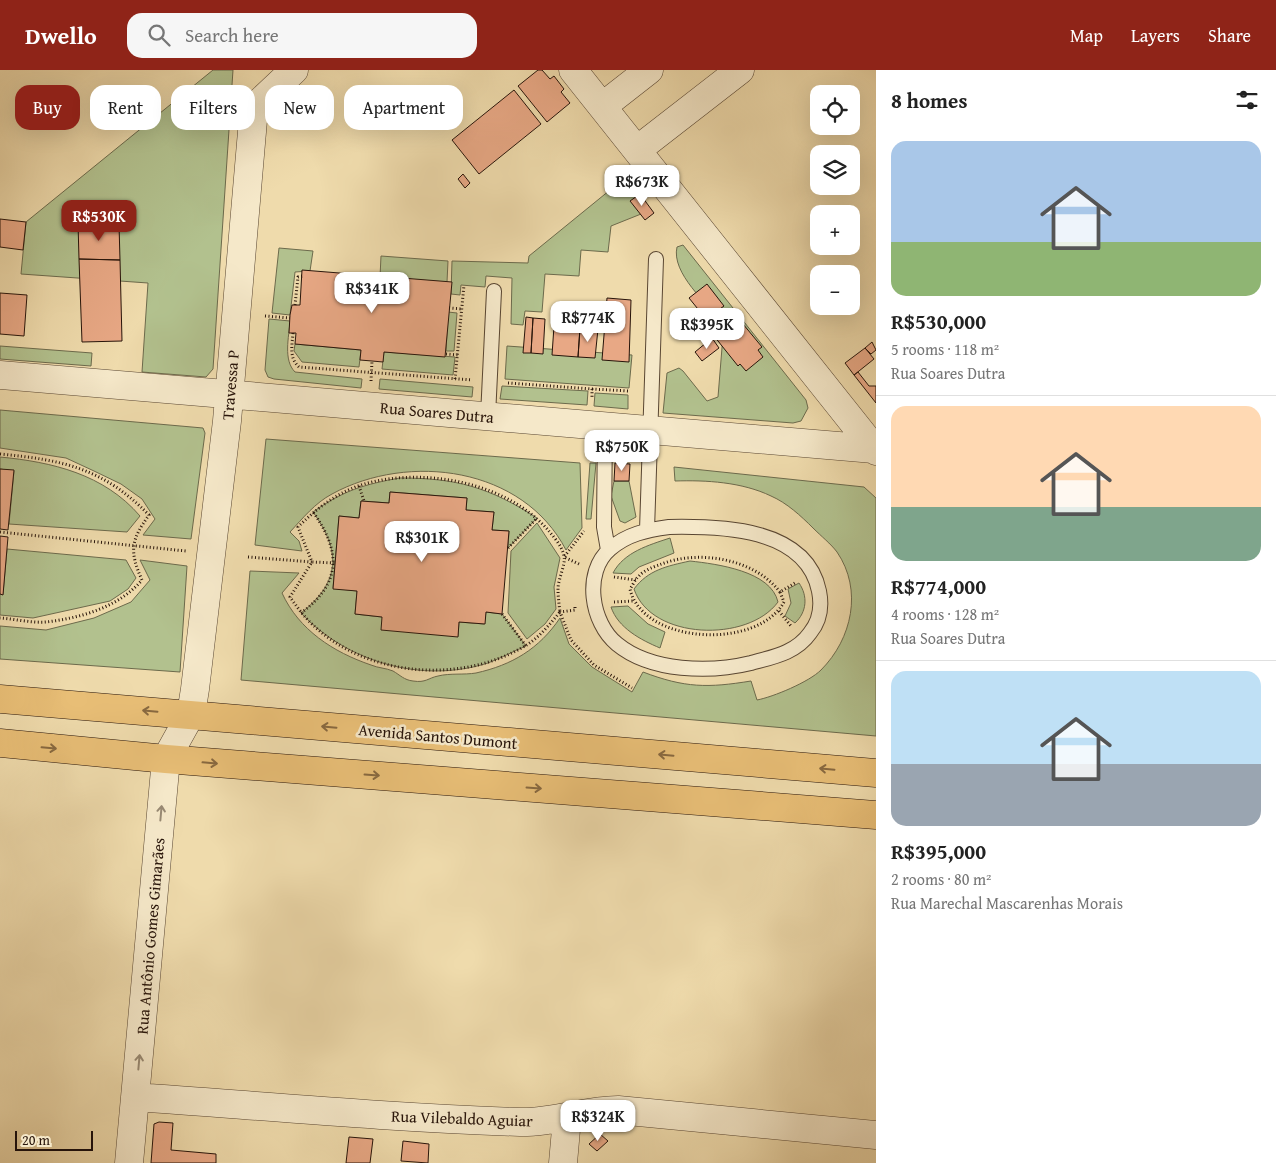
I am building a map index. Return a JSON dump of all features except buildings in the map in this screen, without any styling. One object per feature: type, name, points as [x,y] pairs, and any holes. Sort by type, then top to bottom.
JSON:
[{"type":"main road","name":"Avenida Santos Dumont","points":[[0,699],[876,773]]},
{"type":"main road","points":[[0,743],[166,759],[876,815]]},
{"type":"street","name":"Travessa P","points":[[191,714],[229,394],[253,120],[259,103],[294,70]]},
{"type":"street","points":[[573,70],[875,450]]},
{"type":"street","points":[[603,106],[649,70]]},
{"type":"street","points":[[637,150],[740,70]]},
{"type":"street","name":"Rua Soares Dutra","points":[[0,375],[875,450]]},
{"type":"street","name":"Rua Antônio Gomes Gimarães","points":[[129,1163],[166,759],[191,714]]},
{"type":"street","name":"Rua Vilebaldo Aguiar","points":[[136,1096],[359,1113],[523,1122],[566,1118],[604,1110],[618,1110],[876,1135]]},
{"type":"street","points":[[564,1163],[566,1118]]},
{"type":"lane","points":[[647,530],[656,259]]},
{"type":"lane","points":[[488,416],[494,292]]},
{"type":"lane","points":[[605,426],[604,527],[608,550]]},
{"type":"lane","points":[[678,527],[722,528],[760,536],[783,544],[800,556],[810,568],[817,583],[821,602],[819,619],[810,634],[799,645],[780,656],[741,665],[703,668],[659,663],[633,655],[615,643],[602,626],[595,609],[592,588],[598,565],[608,550],[629,537],[647,530],[678,527]]},
{"type":"path","points":[[295,305],[298,277],[302,276]]},
{"type":"path","points":[[456,379],[464,285]]},
{"type":"path","points":[[449,308],[462,308]]},
{"type":"path","points":[[265,316],[290,318]]},
{"type":"path","points":[[293,333],[291,354],[299,367],[629,391]]},
{"type":"path","points":[[446,354],[458,355]]},
{"type":"path","points":[[592,389],[592,399]]},
{"type":"path","points":[[0,454],[46,458],[70,464],[111,484],[135,501],[149,515],[135,534],[132,559],[142,580],[132,592],[108,606],[80,615],[44,622],[0,618]]},
{"type":"path","points":[[312,562],[298,527],[313,512],[334,497],[359,486],[400,478],[438,478],[484,490],[508,499],[537,518],[554,538],[564,557],[558,589],[560,612],[572,640],[594,665],[632,688]]},
{"type":"path","points":[[359,486],[364,501]]},
{"type":"path","points":[[301,613],[317,601],[327,587],[335,563],[329,538],[313,512]]},
{"type":"path","points":[[508,548],[537,518]]},
{"type":"path","points":[[0,532],[194,552]]},
{"type":"path","points":[[248,557],[335,563]]},
{"type":"path","points":[[689,557],[714,558],[761,574],[780,592],[784,602],[779,611],[766,622],[748,630],[727,634],[684,631],[661,624],[642,612],[633,601],[630,589],[636,580],[639,575],[670,560],[689,557]]},
{"type":"path","points":[[312,562],[290,597],[301,613],[315,627],[342,646],[368,660],[418,671],[487,663],[526,646],[546,629],[560,612]]},
{"type":"path","points":[[612,577],[636,580]]},
{"type":"path","points":[[780,592],[797,581]]},
{"type":"path","points":[[610,602],[633,601]]},
{"type":"path","points":[[779,611],[792,626]]},
{"type":"path","points":[[502,614],[526,646]]},
{"type":"green space","points":[[213,70],[233,70],[232,85],[195,85]]},
{"type":"green space","points":[[171,104],[171,130],[229,130],[213,369],[206,377],[142,372],[148,283],[21,274],[26,222],[139,130],[161,130],[161,112]]},
{"type":"green space","points":[[626,177],[640,194],[631,201],[641,214],[611,226],[608,252],[581,250],[579,276],[545,274],[542,312],[525,311],[523,325],[511,324],[512,278],[486,276],[485,287],[461,285],[460,295],[451,294],[452,261],[528,263],[529,256]]},
{"type":"green space","points":[[683,245],[806,400],[808,408],[801,421],[793,423],[663,413],[667,373],[679,368],[707,401],[718,397],[724,323],[692,288],[679,267],[677,247]]},
{"type":"green space","points":[[279,248],[313,251],[310,271],[295,272],[290,315],[272,313]]},
{"type":"green space","points":[[381,256],[448,261],[447,282],[380,277]]},
{"type":"green space","points":[[448,312],[457,313],[454,351],[446,351]]},
{"type":"green space","points":[[269,319],[290,321],[288,355],[291,367],[295,372],[362,379],[361,388],[268,377],[265,370]]},
{"type":"green space","points":[[295,344],[361,350],[359,367],[302,362],[294,351]]},
{"type":"green space","points":[[0,346],[92,353],[91,366],[0,359]]},
{"type":"green space","points":[[507,346],[632,355],[629,388],[505,379]]},
{"type":"green space","points":[[384,352],[455,357],[453,375],[382,369]]},
{"type":"green space","points":[[380,379],[473,387],[472,397],[379,389]]},
{"type":"green space","points":[[502,386],[588,391],[587,405],[500,399]]},
{"type":"green space","points":[[595,393],[628,395],[628,409],[594,406]]},
{"type":"green space","points":[[0,410],[203,428],[205,433],[191,539],[143,535],[155,519],[142,499],[121,484],[94,471],[66,458],[0,448]]},
{"type":"green space","points":[[266,439],[580,463],[582,528],[566,550],[547,522],[522,500],[493,485],[462,475],[429,471],[395,473],[362,481],[332,494],[310,511],[290,532],[299,541],[302,551],[255,545]]},
{"type":"green space","points":[[0,457],[39,462],[94,480],[126,502],[140,516],[127,532],[9,524],[14,471],[0,469]]},
{"type":"green space","points":[[590,463],[596,463],[591,519],[586,519]]},
{"type":"green space","points":[[674,467],[864,487],[876,498],[876,736],[241,680],[250,571],[299,573],[282,593],[289,606],[308,629],[331,646],[357,660],[393,671],[410,680],[421,681],[443,675],[476,673],[489,670],[513,660],[534,647],[560,618],[569,644],[592,667],[632,692],[643,672],[684,684],[722,685],[751,681],[757,700],[772,696],[815,675],[832,658],[847,629],[850,614],[852,598],[850,582],[837,552],[799,514],[777,499],[760,491],[736,485],[699,481],[675,481]]},
{"type":"green space","points":[[400,478],[438,480],[472,486],[520,507],[537,518],[508,548],[509,531],[492,530],[494,512],[466,510],[467,498],[390,492],[389,503],[361,501],[359,518],[339,516],[333,588],[357,591],[355,614],[382,617],[458,636],[459,622],[484,624],[486,612],[502,614],[526,646],[488,663],[463,669],[437,671],[412,669],[387,664],[363,656],[340,644],[301,613],[324,590],[330,578],[332,566],[329,540],[313,512],[354,489]]},
{"type":"green space","points":[[614,481],[629,481],[636,517],[625,523],[620,521],[611,496]]},
{"type":"green space","points":[[537,523],[560,558],[554,587],[556,609],[545,624],[527,639],[508,613],[511,551]]},
{"type":"green space","points":[[670,538],[674,553],[639,567],[631,574],[613,573],[624,560],[638,550]]},
{"type":"green space","points":[[7,549],[126,560],[136,578],[128,589],[110,601],[33,618],[0,615],[0,594],[3,594]]},
{"type":"green space","points":[[140,560],[187,566],[180,672],[0,659],[0,626],[46,630],[94,618],[131,602],[150,580]]},
{"type":"green space","points":[[690,561],[728,567],[754,576],[773,591],[778,602],[764,615],[745,624],[724,629],[701,630],[679,626],[659,618],[644,606],[634,589],[645,577],[652,573],[666,567]]},
{"type":"green space","points":[[799,583],[804,593],[805,604],[802,614],[795,623],[785,616],[791,603],[788,589]]},
{"type":"green space","points":[[628,606],[648,624],[665,632],[660,648],[638,637],[625,627],[614,614],[611,607]]}]
